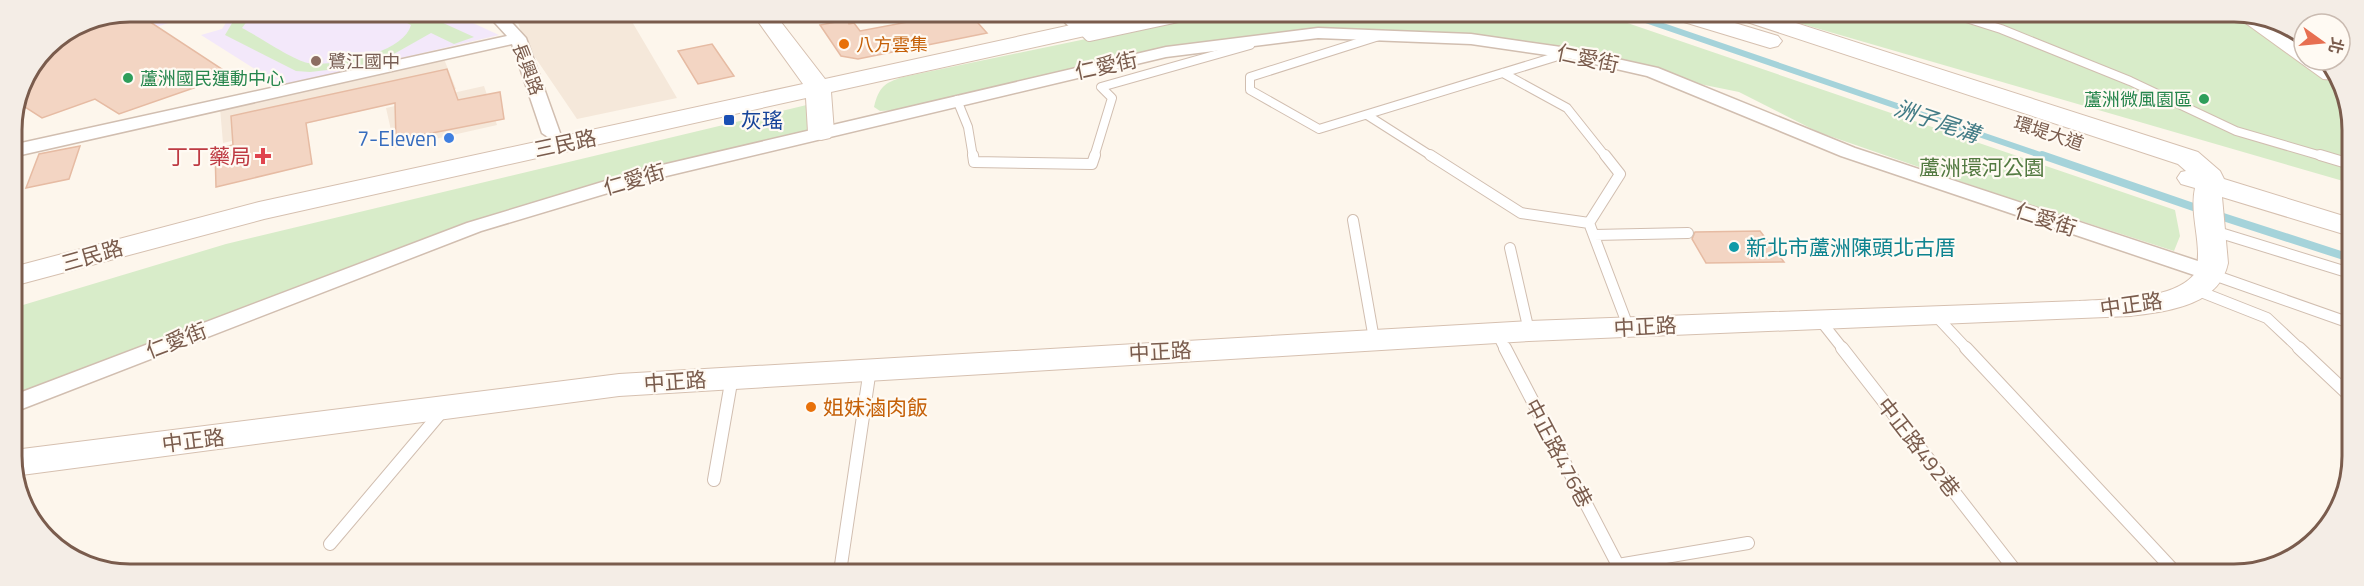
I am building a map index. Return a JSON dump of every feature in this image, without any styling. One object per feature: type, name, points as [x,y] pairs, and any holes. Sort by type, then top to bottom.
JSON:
[{"type":"street","name":"環堤大道","points":[[1704,22],[2211,210],[2342,226]]},
{"type":"street","name":"環堤大道","points":[[1738,22],[2145,155],[2211,210]]},
{"type":"street","points":[[1772,22],[2180,154],[2203,169],[2210,177],[2211,210],[2203,282]]},
{"type":"street","name":"長興路","points":[[503,23],[518,38],[551,133]]},
{"type":"street","points":[[771,23],[815,83],[821,132]]},
{"type":"street","name":"三民路","points":[[23,274],[259,210],[1071,23]]},
{"type":"street","points":[[2263,27],[2292,47]]},
{"type":"street","name":"仁愛街","points":[[22,401],[474,227],[652,173],[1166,52],[1318,33],[1471,39],[1568,53],[1652,72],[1848,153],[2203,282]]},
{"type":"street","points":[[23,149],[518,38]]},
{"type":"street","name":"三民路","points":[[23,259],[236,203],[551,133],[815,83]]},
{"type":"street","points":[[2211,210],[2321,199],[2342,206]]},
{"type":"street","name":"中正路","points":[[23,462],[619,385],[870,368],[1628,326],[2079,311],[2154,304],[2203,282]]},
{"type":"lane","points":[[1979,22],[2130,81],[2236,131],[2342,162]]},
{"type":"lane","points":[[1074,23],[1089,37],[1157,23]]},
{"type":"lane","points":[[1379,36],[1250,77],[1250,90],[1319,129],[1568,53]]},
{"type":"lane","points":[[957,100],[968,127],[974,162],[1092,164],[1112,98],[1101,87],[1271,38]]},
{"type":"lane","points":[[1503,73],[1567,108],[1620,174],[1589,223]]},
{"type":"lane","points":[[1367,115],[1521,213],[1589,223]]},
{"type":"lane","points":[[2211,210],[2342,269]]},
{"type":"lane","points":[[1353,220],[1374,339]]},
{"type":"lane","points":[[1589,223],[1628,326]]},
{"type":"lane","points":[[1593,235],[1688,232]]},
{"type":"lane","name":"中正路476巷","points":[[1510,248],[1513,332],[1617,563]]},
{"type":"lane","points":[[2203,282],[2342,321]]},
{"type":"lane","points":[[2203,282],[2267,318],[2342,388]]},
{"type":"lane","points":[[1936,316],[2167,563]]},
{"type":"lane","name":"中正路492巷","points":[[1820,320],[2010,563]]},
{"type":"lane","points":[[842,564],[870,368]]},
{"type":"lane","points":[[714,480],[732,377]]},
{"type":"lane","points":[[330,544],[446,407]]},
{"type":"lane","points":[[1648,563],[1748,543]]},
{"type":"shaded area","points":[[124,23],[169,23],[48,62],[59,49],[77,37],[103,26]]},
{"type":"shaded area","name":"鷺江國中","points":[[226,23],[473,23],[499,35],[282,86],[201,35],[222,29]]},
{"type":"shaded area","points":[[518,23],[633,23],[677,98],[577,119],[524,41]]},
{"type":"shaded area","points":[[444,59],[456,89],[223,143],[220,108]]},
{"type":"shaded area","points":[[484,86],[497,125],[395,148],[386,108]]},
{"type":"green space","name":"蘆洲環河公園","points":[[1625,22],[2175,210],[2180,236],[2174,251],[1994,193],[1818,132],[1739,92],[1690,82],[1639,63],[1584,50],[1476,37],[1307,32],[1260,35],[1165,49],[899,110],[880,111],[874,107],[883,87],[903,77],[1165,23]]},
{"type":"green space","name":"蘆洲微風園區","points":[[1796,22],[2233,22],[2254,25],[2268,28],[2292,40],[2292,72],[2324,72],[2336,96],[2342,131],[2342,181]]},
{"type":"green space","points":[[232,23],[246,23],[242,28],[285,53],[308,63],[320,64],[351,60],[382,50],[406,35],[411,25],[407,23],[443,23],[474,37],[454,44],[431,33],[385,59],[354,67],[310,72],[296,71],[225,35]]},
{"type":"green space","points":[[819,102],[821,132],[477,222],[22,396],[22,305],[226,244]]},
{"type":"building","name":"蘆洲國民運動中心","points":[[152,23],[231,75],[119,114],[95,99],[42,118],[25,107],[37,77],[59,49],[77,37],[103,26]]},
{"type":"building","points":[[854,23],[860,31],[904,23],[978,23],[987,33],[858,59],[841,56],[820,25]]},
{"type":"building","points":[[712,44],[734,76],[698,84],[678,51]]},
{"type":"building","points":[[447,69],[458,100],[500,92],[504,119],[396,140],[395,103],[306,123],[312,164],[216,187],[215,149],[233,145],[231,116]]},
{"type":"building","points":[[80,146],[69,179],[26,188],[39,154]]},
{"type":"building","name":"新北市蘆洲陳頭北古厝","points":[[1760,231],[1784,262],[1706,263],[1692,239],[1695,232]]},
{"type":"waterway","name":"洲子尾溝","points":[[1652,22],[2046,157]]},
{"type":"waterway","name":"洲子尾溝","points":[[2042,155],[2202,210]]},
{"type":"waterway","name":"洲子尾溝","points":[[2217,215],[2342,255]]},
{"type":"place","name":"八方雲集","points":[[844,44]]},
{"type":"place","name":"鷺江國中","points":[[316,61]]},
{"type":"place","name":"蘆洲國民運動中心","points":[[128,78]]},
{"type":"place","name":"蘆洲微風園區","points":[[2204,99]]},
{"type":"place","name":"灰瑤","points":[[729,120]]},
{"type":"place","name":"7-Eleven","points":[[449,138]]},
{"type":"place","name":"丁丁藥局","points":[[263,156]]},
{"type":"place","name":"新北市蘆洲陳頭北古厝","points":[[1734,247]]},
{"type":"place","name":"姐妹滷肉飯","points":[[811,407]]}]
